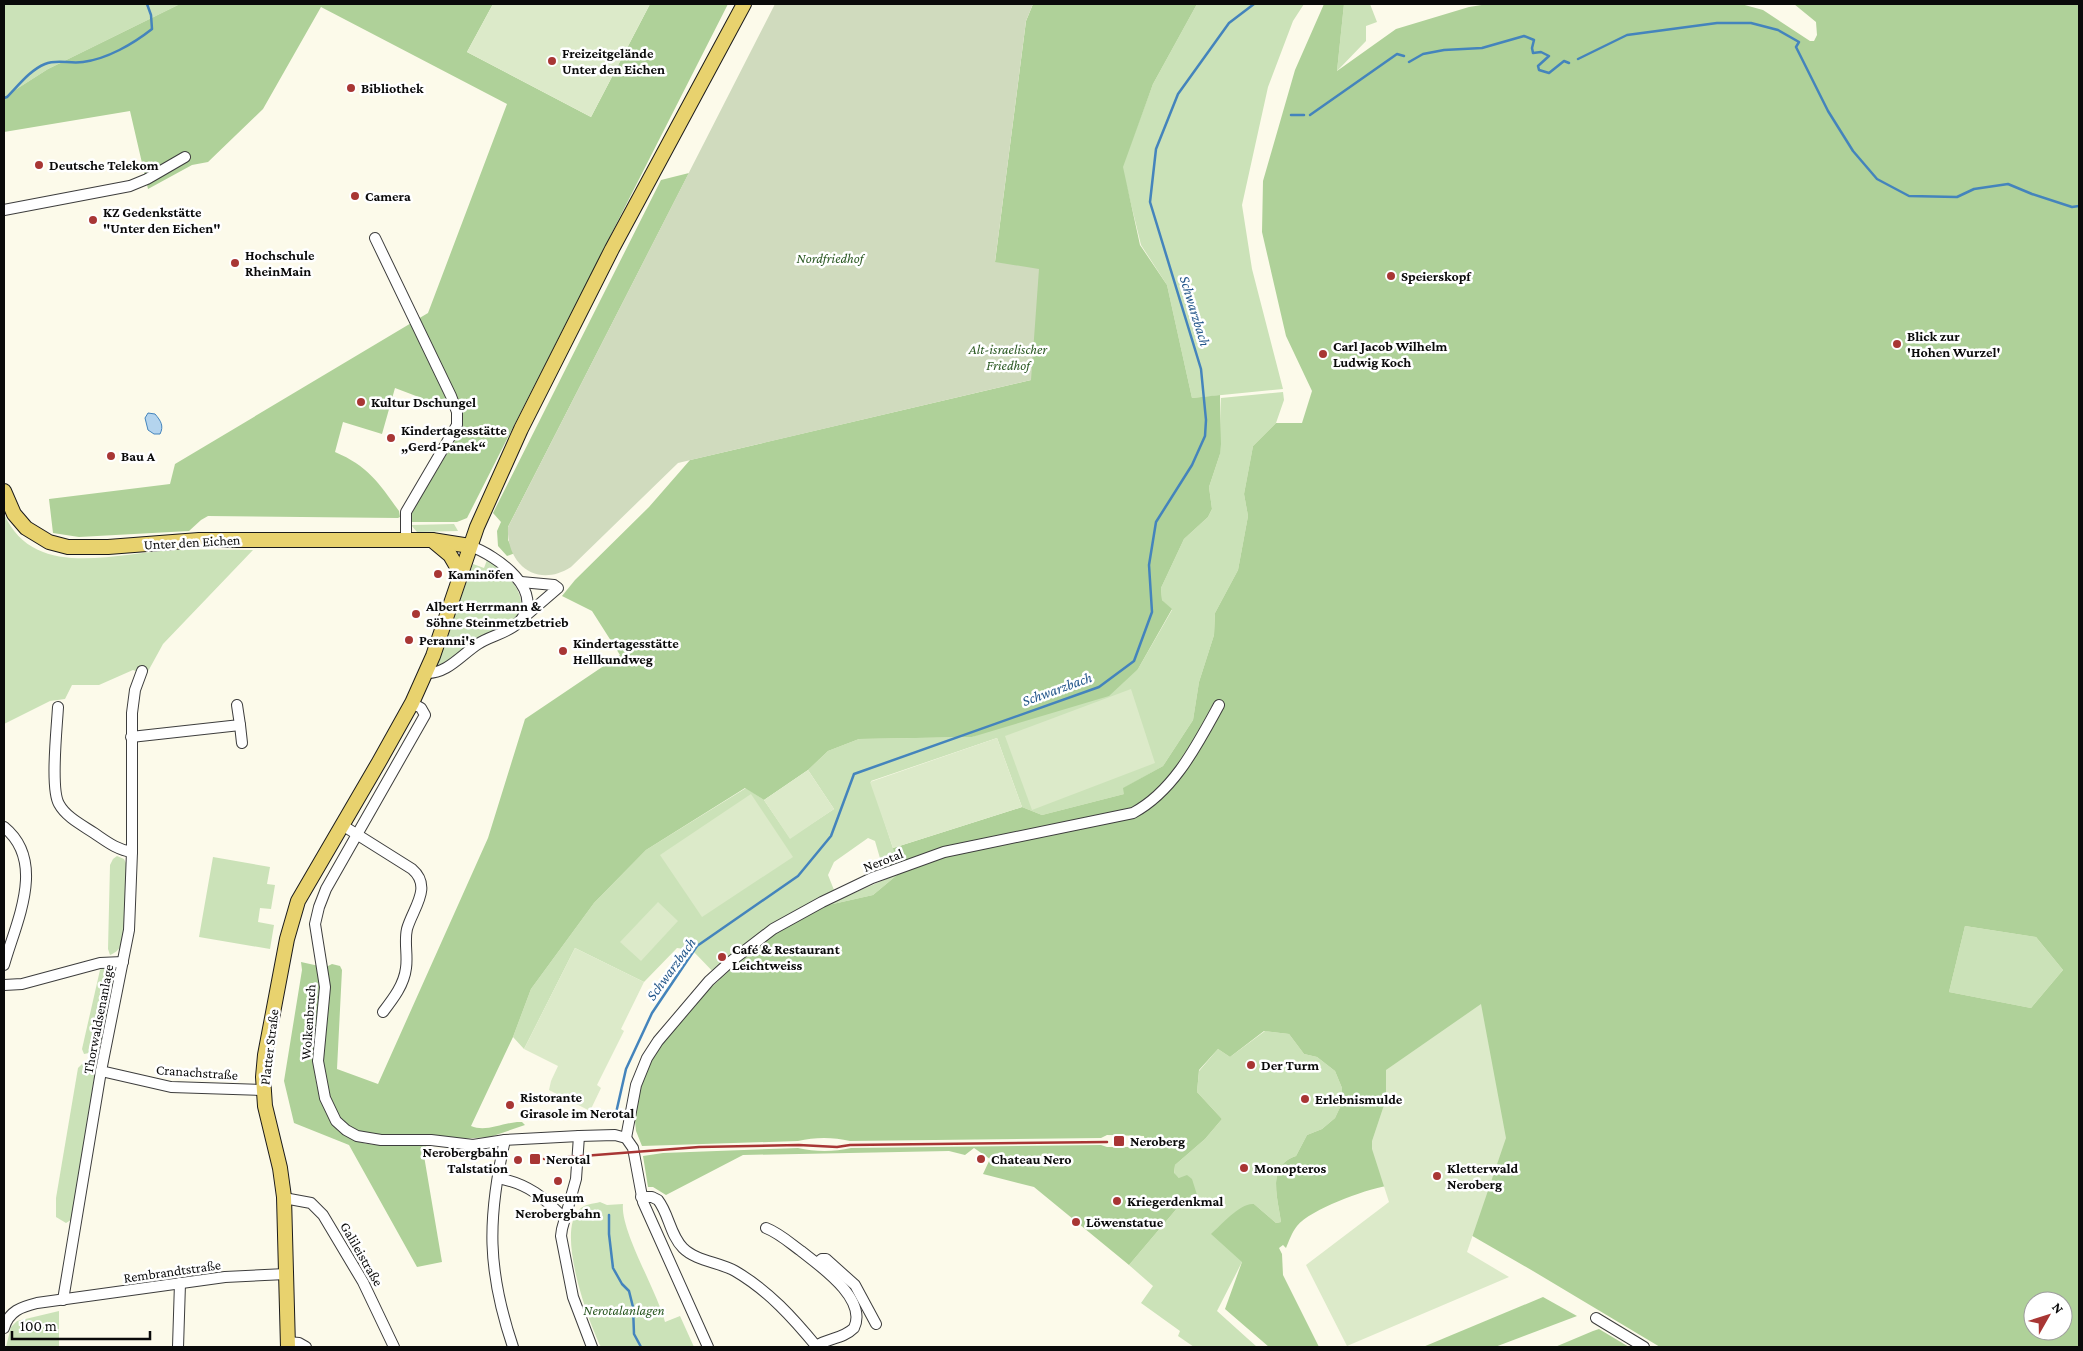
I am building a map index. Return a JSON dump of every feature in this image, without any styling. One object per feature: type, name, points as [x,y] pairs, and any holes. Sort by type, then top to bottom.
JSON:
[{"type":"main road","name":"Platter Straße","points":[[288,1344],[284,1198],[280,1168],[263,1090],[266,1055],[292,918],[306,886],[412,702],[426,673],[470,546],[562,345],[744,4]]},
{"type":"main road","name":"Unter den Eichen","points":[[4,491],[14,514],[26,528],[49,542],[68,546],[108,546],[199,540],[432,540],[470,546]]},
{"type":"main road","points":[[432,540],[450,555],[461,574]]},
{"type":"street","points":[[4,210],[130,186],[147,179],[185,157]]},
{"type":"street","points":[[375,238],[451,396],[457,416],[454,432],[406,512],[406,540]]},
{"type":"street","points":[[470,546],[482,550],[494,558],[521,582],[526,602],[524,615],[520,622]]},
{"type":"street","points":[[426,673],[443,670],[477,644],[514,627],[558,588],[554,585],[521,582]]},
{"type":"street","name":"Thorwaldsenanlage","points":[[63,1300],[101,1071],[130,918],[132,852],[131,737],[133,698],[142,671]]},
{"type":"street","points":[[358,834],[424,714],[421,708],[412,702]]},
{"type":"street","points":[[237,705],[242,743]]},
{"type":"street","name":"Nerotal","points":[[626,1138],[636,1085],[655,1045],[709,981],[730,962],[773,929],[822,902],[872,878],[944,852],[1021,834],[1121,817],[1138,810],[1156,798],[1168,786],[1191,754],[1218,705]]},
{"type":"street","points":[[58,707],[55,788],[59,804],[73,819],[108,843],[121,850],[132,852]]},
{"type":"street","points":[[131,737],[240,725]]},
{"type":"street","points":[[342,825],[412,869],[420,878],[421,896],[407,930],[405,975],[398,990],[383,1012]]},
{"type":"street","points":[[4,827],[19,844],[27,871],[24,897],[4,965]]},
{"type":"street","name":"Wolkenbruch","points":[[358,834],[326,889],[316,916],[316,934],[325,987],[318,1061],[326,1098],[336,1121],[346,1130],[357,1136],[381,1140],[431,1140],[473,1145],[505,1140],[579,1136]]},
{"type":"street","points":[[4,985],[22,984],[100,963],[123,962]]},
{"type":"street","name":"Cranachstraße","points":[[101,1071],[160,1085],[263,1090]]},
{"type":"street","points":[[592,1347],[577,1312],[561,1236],[576,1179],[579,1136],[616,1135],[626,1138],[633,1148],[641,1197],[708,1347]]},
{"type":"street","points":[[505,1140],[493,1204],[491,1252],[498,1299],[513,1347]]},
{"type":"street","points":[[498,1178],[514,1181],[533,1190],[565,1218]]},
{"type":"street","points":[[641,1197],[652,1197],[659,1202],[676,1238],[684,1249],[694,1256],[727,1267],[763,1290],[790,1316],[817,1347],[823,1342],[847,1334],[857,1323],[855,1308],[848,1294],[817,1263],[775,1232],[766,1228]]},
{"type":"street","name":"Galileistraße","points":[[284,1198],[311,1203],[323,1215],[363,1282],[394,1347]]},
{"type":"street","points":[[817,1263],[826,1258],[850,1278],[876,1324]]},
{"type":"street","name":"Rembrandtstraße","points":[[63,1300],[225,1277],[286,1274]]},
{"type":"street","points":[[178,1347],[180,1283]]},
{"type":"street","points":[[4,1328],[9,1317],[22,1307],[63,1300]]},
{"type":"street","points":[[1596,1318],[1644,1347]]},
{"type":"street","name":"Platter Straße","points":[[288,1344],[299,1343],[306,1347]]},
{"type":"green space","points":[[4,4],[180,4],[48,69],[4,97]]},
{"type":"green space","points":[[180,4],[493,4],[467,52],[591,117],[650,4],[728,4],[467,518],[457,522],[411,522],[412,513],[416,505],[463,427],[463,418],[460,401],[450,402],[445,407],[395,388],[382,434],[343,422],[335,452],[356,463],[372,476],[399,511],[400,517],[398,518],[208,516],[189,531],[79,537],[53,533],[49,499],[170,484],[175,464],[428,313],[507,104],[321,7],[263,109],[208,162],[192,165],[148,189],[130,111],[4,132],[4,97],[48,69]]},
{"type":"green space","name":"Freizeitgelände Unter den Eichen","points":[[493,4],[650,4],[591,117],[467,52]]},
{"type":"green space","name":"Nordfriedhof","points":[[775,4],[1033,4],[1026,21],[995,262],[1039,269],[1031,380],[678,463],[571,567],[558,573],[536,574],[518,562],[512,552],[508,527]]},
{"type":"green space","points":[[1033,4],[1197,4],[1153,84],[1123,167],[1140,245],[1167,285],[1192,398],[1220,395],[1221,444],[1220,454],[1209,487],[1212,509],[1208,517],[1184,539],[1161,588],[1162,600],[1172,609],[1138,669],[1109,696],[972,737],[859,739],[828,751],[808,770],[764,800],[745,788],[646,850],[594,903],[531,989],[513,1037],[471,1126],[490,1128],[516,1122],[522,1122],[525,1125],[490,1137],[461,1139],[415,1135],[376,1137],[358,1133],[345,1126],[330,1103],[322,1070],[329,990],[326,967],[332,964],[340,966],[342,970],[337,1069],[378,1084],[488,838],[525,719],[620,655],[592,611],[562,596],[575,580],[649,507],[690,460],[1031,380],[995,262],[1026,21]]},
{"type":"green space","points":[[1197,4],[1304,4],[1293,21],[1268,87],[1242,205],[1252,269],[1283,389],[1192,398],[1167,285],[1141,245],[1122,167],[1153,84]]},
{"type":"green space","points":[[1324,4],[1344,4],[1337,71],[1396,29],[1469,7],[1488,4],[1741,4],[1763,10],[1810,41],[1814,41],[1817,35],[1816,22],[1794,4],[2079,4],[2079,1347],[1660,1347],[1386,1186],[1352,1196],[1314,1213],[1297,1226],[1286,1248],[1283,1245],[1279,1248],[1282,1254],[1283,1275],[1319,1347],[1269,1347],[1225,1309],[1242,1262],[1211,1234],[1237,1210],[1249,1204],[1254,1204],[1276,1223],[1281,1222],[1276,1184],[1277,1175],[1287,1161],[1296,1156],[1307,1135],[1322,1129],[1335,1118],[1342,1103],[1342,1088],[1335,1071],[1317,1057],[1304,1054],[1289,1034],[1264,1031],[1230,1057],[1218,1049],[1199,1070],[1197,1092],[1222,1119],[1205,1139],[1175,1165],[1174,1173],[1179,1178],[1187,1175],[1192,1179],[1198,1198],[1195,1204],[1179,1206],[1129,1265],[1034,1187],[983,1174],[990,1159],[974,1148],[965,1155],[949,1151],[743,1155],[666,1195],[653,1187],[648,1187],[643,1156],[663,1153],[798,1148],[824,1151],[851,1148],[1101,1145],[1107,1147],[1144,1147],[1144,1136],[1107,1135],[1101,1138],[850,1141],[824,1138],[798,1141],[642,1146],[636,1131],[635,1121],[640,1082],[653,1053],[699,998],[776,933],[824,906],[873,895],[897,875],[893,848],[1022,807],[1042,815],[1124,794],[1123,788],[1163,766],[1193,720],[1199,682],[1214,635],[1215,613],[1238,570],[1248,516],[1244,494],[1253,446],[1276,423],[1302,423],[1312,391],[1286,336],[1262,232],[1263,181],[1295,70]],"holes":[[[1965,926],[2036,937],[2063,970],[2031,1008],[1949,992]]]},
{"type":"green space","points":[[1344,4],[1370,4],[1377,22],[1366,26],[1366,41],[1337,71]]},
{"type":"green space","points":[[689,173],[508,527],[508,540],[515,553],[507,556],[498,546],[497,531],[501,522],[493,513],[661,180]]},
{"type":"green space","points":[[1283,392],[1284,400],[1276,423],[1253,446],[1244,494],[1248,516],[1238,570],[1215,613],[1214,635],[1199,682],[1193,720],[1163,766],[1124,788],[1124,794],[1042,815],[1022,807],[997,738],[871,781],[893,848],[897,875],[873,895],[824,906],[776,933],[721,980],[692,950],[677,948],[644,982],[575,948],[524,1049],[513,1037],[531,989],[594,903],[646,850],[746,788],[764,800],[790,838],[834,809],[808,770],[828,751],[859,739],[972,737],[1138,669],[1172,610],[1162,600],[1161,588],[1184,539],[1208,517],[1212,509],[1209,487],[1220,454],[1221,398]],"holes":[[[868,838],[875,841],[886,879],[838,900],[828,875],[834,862]]]},
{"type":"green space","points":[[4,514],[17,535],[35,548],[55,556],[102,558],[173,550],[253,550],[163,644],[146,675],[133,670],[99,685],[72,685],[65,699],[50,701],[4,724]]},
{"type":"green space","points":[[454,524],[458,531],[417,532],[411,525]]},
{"type":"green space","points":[[487,560],[502,570],[515,585],[521,602],[520,611],[513,622],[482,637],[455,659],[437,665],[473,564],[484,568]]},
{"type":"green space","points":[[1131,689],[1155,763],[1032,810],[1005,736]]},
{"type":"green space","points":[[997,738],[1022,807],[893,848],[870,782]]},
{"type":"green space","points":[[808,770],[834,809],[790,839],[764,800]]},
{"type":"green space","points":[[751,794],[793,857],[702,917],[660,855]]},
{"type":"green space","points":[[117,856],[124,859],[127,865],[126,917],[121,945],[117,951],[110,955],[108,949],[110,865]]},
{"type":"green space","points":[[213,857],[270,867],[267,884],[275,885],[271,909],[260,908],[258,922],[274,925],[270,949],[199,937]]},
{"type":"green space","points":[[658,902],[678,921],[641,961],[620,942]]},
{"type":"green space","points":[[1965,926],[2036,937],[2063,970],[2031,1008],[1949,992]]},
{"type":"green space","points":[[575,948],[644,982],[621,1029],[624,1031],[597,1085],[601,1088],[590,1111],[549,1090],[558,1066],[524,1049]]},
{"type":"green space","points":[[301,962],[319,966],[323,1000],[314,1061],[317,1086],[326,1111],[341,1131],[363,1143],[386,1145],[428,1144],[423,1150],[442,1262],[417,1267],[349,1145],[294,1123],[284,1081],[302,970]]},
{"type":"green space","points":[[111,967],[116,973],[99,1051],[84,1054],[82,1049],[100,970]]},
{"type":"green space","name":"Kletterwald Neroberg","points":[[1481,1004],[1506,1138],[1467,1252],[1509,1277],[1347,1346],[1306,1265],[1389,1202],[1372,1149],[1372,1141],[1386,1099],[1386,1070]]},
{"type":"green space","points":[[1265,1031],[1289,1034],[1304,1054],[1317,1057],[1335,1071],[1342,1088],[1342,1103],[1335,1118],[1322,1129],[1307,1135],[1296,1156],[1281,1167],[1277,1175],[1276,1184],[1281,1222],[1276,1223],[1254,1204],[1242,1262],[1217,1311],[1257,1347],[1194,1347],[1178,1336],[1180,1331],[1141,1303],[1153,1286],[1129,1265],[1179,1206],[1195,1204],[1179,1178],[1174,1174],[1175,1165],[1205,1139],[1222,1119],[1197,1092],[1199,1071],[1218,1049],[1230,1057]]},
{"type":"green space","points":[[82,1064],[91,1066],[95,1072],[71,1220],[66,1223],[56,1217],[56,1198],[78,1068]]},
{"type":"green space","name":"Nerotalanlagen","points":[[600,1202],[607,1205],[623,1204],[627,1229],[665,1322],[680,1316],[694,1347],[601,1347],[595,1335],[576,1277],[571,1237],[573,1221],[579,1210],[586,1205]]},
{"type":"green space","points":[[1543,1297],[1577,1316],[1495,1347],[1423,1347]]},
{"type":"green space","points":[[59,1311],[59,1347],[6,1347],[11,1327],[17,1321]]},
{"type":"green space","points":[[1599,1329],[1629,1347],[1555,1347],[1593,1331]]},
{"type":"water","points":[[148,413],[155,414],[160,421],[162,428],[160,434],[154,434],[148,430],[145,418]]},
{"type":"waterway","points":[[4,98],[29,74],[45,64],[78,62],[101,58],[137,40],[152,29],[151,15],[147,4]]},
{"type":"waterway","name":"Schwarzbach","points":[[616,1113],[626,1069],[652,1013],[697,946],[798,876],[831,836],[854,774],[1099,687],[1134,661],[1152,612],[1149,565],[1156,522],[1192,465],[1205,436],[1206,420],[1201,369],[1150,202],[1156,149],[1178,94],[1229,23],[1254,4]]},
{"type":"waterway","points":[[1578,59],[1627,35],[1717,23],[1751,23],[1778,30],[1799,42],[1796,47],[1828,111],[1853,151],[1877,179],[1909,196],[1957,197],[1974,189],[2008,184],[2072,207],[2079,206]]},
{"type":"waterway","points":[[1409,62],[1423,54],[1444,50],[1482,48],[1524,36],[1534,40],[1533,53],[1541,52],[1549,56],[1538,66],[1539,70],[1549,73],[1564,61],[1569,63]]},
{"type":"waterway","points":[[1310,115],[1397,54],[1404,56]]},
{"type":"waterway","points":[[1291,115],[1304,115]]},
{"type":"waterway","name":"Schwarzbach","points":[[609,1215],[613,1268],[622,1284],[629,1291],[633,1307],[634,1334],[641,1347]]},
{"type":"railway","points":[[544,1159],[699,1147],[799,1145],[837,1147],[850,1145],[1107,1142]]},
{"type":"place","name":"Freizeitgelände Unter den Eichen","points":[[552,61]]},
{"type":"place","name":"Bibliothek","points":[[351,88]]},
{"type":"place","name":"Deutsche Telekom","points":[[39,165]]},
{"type":"place","name":"Camera","points":[[355,196]]},
{"type":"place","name":"KZ Gedenkstätte \"Unter den Eichen\"","points":[[93,220]]},
{"type":"place","name":"Hochschule RheinMain","points":[[235,263]]},
{"type":"place","name":"Speierskopf","points":[[1391,276]]},
{"type":"place","name":"Blick zur 'Hohen Wurzel'","points":[[1897,344]]},
{"type":"place","name":"Carl Jacob Wilhelm Ludwig Koch","points":[[1323,354]]},
{"type":"place","name":"Kultur Dschungel","points":[[361,402]]},
{"type":"place","name":"Kindertagesstätte „Gerd-Panek“","points":[[391,438]]},
{"type":"place","name":"Bau A","points":[[111,456]]},
{"type":"place","name":"Kaminöfen","points":[[438,574]]},
{"type":"place","name":"Albert Herrmann & Söhne Steinmetzbetrieb","points":[[416,614]]},
{"type":"place","name":"Peranni's","points":[[409,640]]},
{"type":"place","name":"Kindertagesstätte Hellkundweg","points":[[563,651]]},
{"type":"place","name":"Café & Restaurant Leichtweiss","points":[[722,957]]},
{"type":"place","name":"Der Turm","points":[[1251,1065]]},
{"type":"place","name":"Erlebnismulde","points":[[1305,1099]]},
{"type":"place","name":"Ristorante Girasole im Nerotal","points":[[510,1105]]},
{"type":"place","name":"Neroberg","points":[[1119,1141]]},
{"type":"place","name":"Nerotal","points":[[535,1159]]},
{"type":"place","name":"Chateau Nero","points":[[981,1159]]},
{"type":"place","name":"Nerobergbahn Talstation","points":[[518,1160]]},
{"type":"place","name":"Monopteros","points":[[1244,1168]]},
{"type":"place","name":"Kletterwald Neroberg","points":[[1437,1176]]},
{"type":"place","name":"Museum Nerobergbahn","points":[[558,1181]]},
{"type":"place","name":"Kriegerdenkmal","points":[[1117,1201]]},
{"type":"place","name":"Löwenstatue","points":[[1076,1222]]},
{"type":"park label","name":"Alt-israelischer Friedhof","points":[[1008,358]]}]
